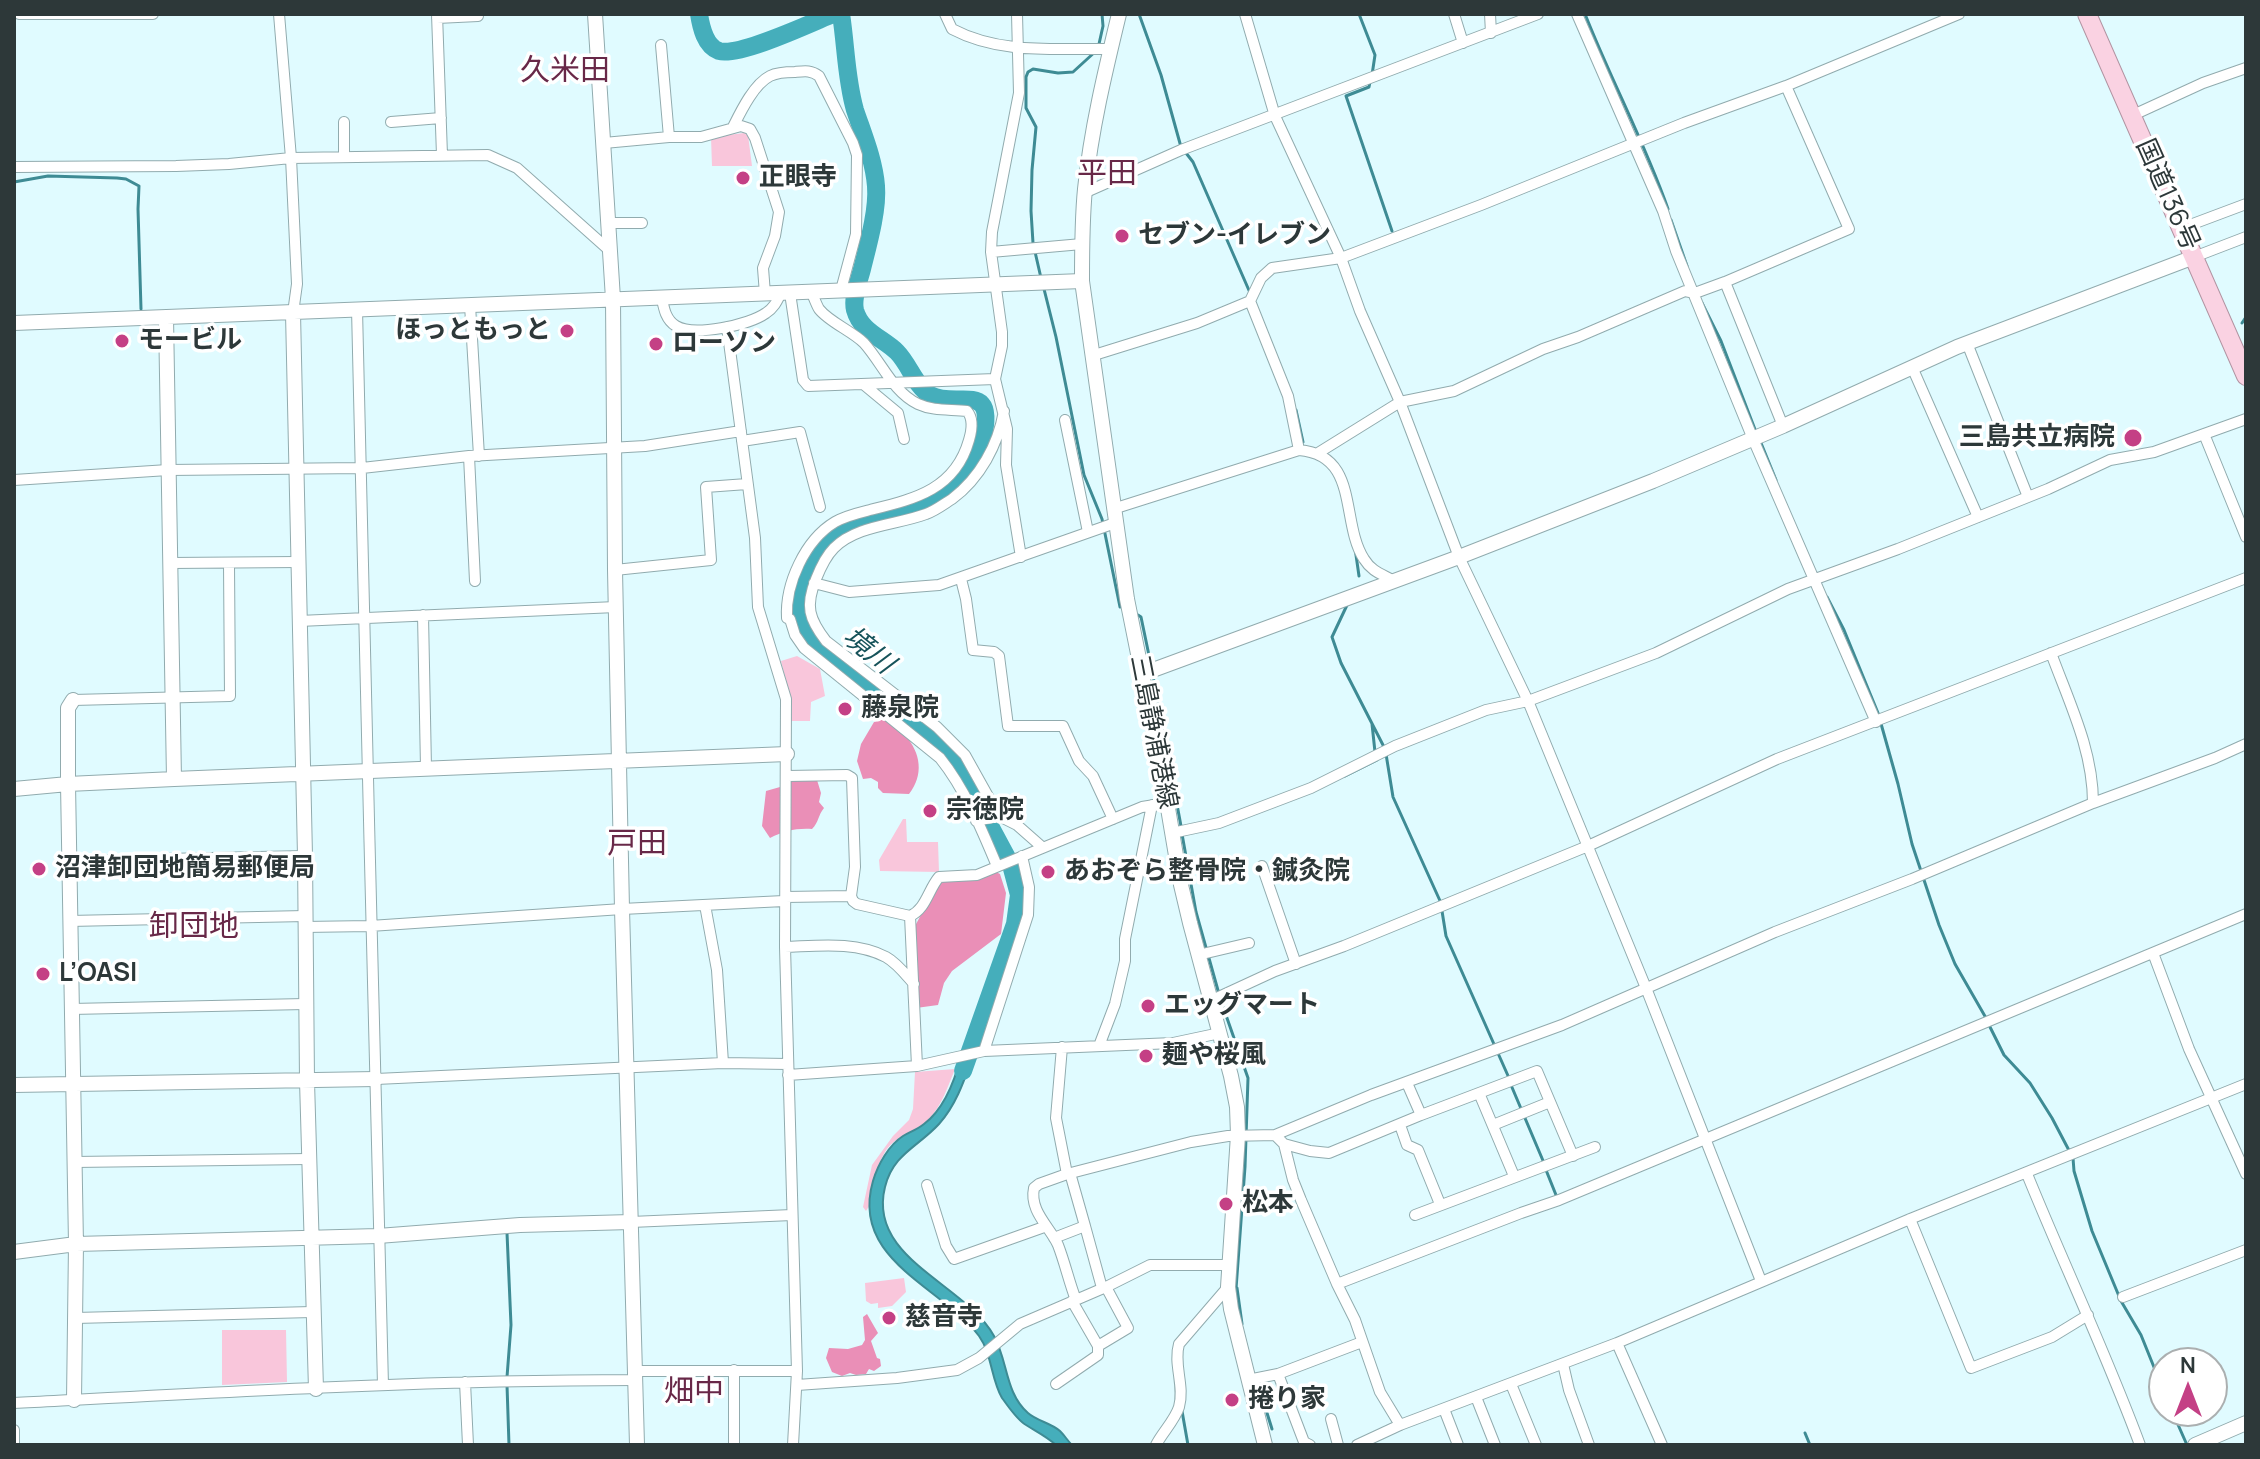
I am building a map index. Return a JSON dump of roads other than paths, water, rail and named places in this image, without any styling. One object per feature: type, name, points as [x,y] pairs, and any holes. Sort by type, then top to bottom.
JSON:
[{"type":"highway","name":"国道136号","points":[[2087,14],[2190,225],[2198,255],[2246,376]]},
{"type":"highway","name":"国道136号","points":[[2097,14],[2135,114],[2246,353]]},
{"type":"street","points":[[19,14],[153,14]]},
{"type":"street","points":[[279,14],[297,284],[293,313],[295,469],[316,1389]]},
{"type":"street","points":[[595,14],[613,299],[622,909],[637,1445]]},
{"type":"street","points":[[945,14],[952,29],[977,40],[1019,48],[1110,49]]},
{"type":"street","points":[[1017,14],[1019,93],[992,232],[991,252],[1002,346],[995,379],[1004,411],[1008,440],[1006,465],[1021,557]]},
{"type":"street","name":"三島静浦港線","points":[[1119,14],[1097,111],[1084,193],[1082,281],[1127,599],[1149,672],[1181,885],[1237,1107],[1228,1287],[1265,1445]]},
{"type":"street","points":[[1245,14],[1275,116],[1341,258],[1459,557],[1528,701],[1646,988],[1761,1281]]},
{"type":"street","points":[[1454,14],[1463,43]]},
{"type":"street","points":[[1490,14],[1491,33]]},
{"type":"street","points":[[1084,193],[1181,150],[1538,14]]},
{"type":"street","points":[[1577,14],[1663,211],[1692,293],[1876,722]]},
{"type":"street","points":[[1091,356],[1197,323],[1250,301],[1261,278],[1272,268],[1341,258],[1786,86],[1959,14]]},
{"type":"street","points":[[442,155],[437,16],[478,16]]},
{"type":"street","points":[[661,45],[669,137]]},
{"type":"street","points":[[2135,114],[2203,83],[2246,68]]},
{"type":"street","points":[[733,127],[767,77],[808,71],[819,76],[857,155],[856,234],[843,290]]},
{"type":"street","points":[[1318,453],[1400,402],[1454,391],[1543,349],[1685,291],[1692,293],[1725,282],[1849,229],[1786,86]]},
{"type":"street","points":[[391,122],[441,118]]},
{"type":"street","points":[[344,122],[344,157]]},
{"type":"street","points":[[604,143],[701,137],[733,127],[746,127],[753,133],[778,203],[779,223],[763,268],[765,294]]},
{"type":"street","points":[[14,167],[229,164],[291,158],[488,155],[517,168],[609,250]]},
{"type":"street","points":[[2190,225],[2246,204]]},
{"type":"street","points":[[608,223],[642,223]]},
{"type":"street","points":[[1149,672],[1653,481],[1967,343],[2246,237]]},
{"type":"street","points":[[991,252],[1082,244]]},
{"type":"street","points":[[14,323],[1082,281]]},
{"type":"street","points":[[1725,282],[1783,426]]},
{"type":"street","points":[[811,292],[819,310],[862,341],[907,399],[934,409],[967,411],[972,418],[971,434],[957,468],[933,489],[917,498],[836,521],[819,534],[808,549],[791,587],[787,618],[804,648],[940,758],[978,821],[999,866]]},
{"type":"street","points":[[662,299],[667,317],[676,326],[701,330],[727,327],[765,314],[786,293]]},
{"type":"street","points":[[786,293],[805,384],[819,387],[995,379]]},
{"type":"street","points":[[1250,301],[1288,396],[1299,450]]},
{"type":"street","points":[[470,305],[475,581]]},
{"type":"street","points":[[357,309],[383,1385]]},
{"type":"street","points":[[166,317],[174,779]]},
{"type":"street","points":[[727,327],[755,538],[758,607],[786,699],[784,899],[797,1371],[793,1445]]},
{"type":"street","points":[[1967,343],[2028,497]]},
{"type":"street","points":[[1912,367],[1978,517]]},
{"type":"street","points":[[863,384],[898,413],[904,439]]},
{"type":"street","points":[[1004,411],[1000,430],[987,459],[953,498],[928,514],[861,533],[834,548],[814,583],[809,602],[810,614],[814,626],[826,641],[960,748],[998,816],[1017,825],[1042,847]]},
{"type":"street","points":[[1172,833],[1219,823],[1311,788],[1395,746],[1486,710],[1528,701],[1656,653],[1788,589],[2028,497],[2110,460],[2146,454],[2246,419]]},
{"type":"street","points":[[1065,420],[1088,532]]},
{"type":"street","points":[[14,480],[168,470],[362,468],[474,456],[645,446],[800,432],[820,507]]},
{"type":"street","points":[[2204,434],[2246,537]]},
{"type":"street","points":[[814,583],[839,591],[860,592],[939,585],[961,579],[1088,532],[1114,516],[1299,450],[1318,453],[1330,461],[1341,481],[1363,559],[1373,571],[1394,581]]},
{"type":"street","points":[[615,570],[711,560],[706,487],[747,484]]},
{"type":"street","points":[[170,563],[298,562]]},
{"type":"street","points":[[74,1400],[76,1244],[68,708],[73,700],[230,696],[229,564]]},
{"type":"street","points":[[1210,1001],[1275,971],[1588,846],[1777,759],[2246,578]]},
{"type":"street","points":[[961,579],[973,650],[994,652],[999,656],[1008,726],[1065,727],[1079,761],[1093,776],[1113,819]]},
{"type":"street","points":[[299,621],[616,607]]},
{"type":"street","points":[[423,615],[426,768]]},
{"type":"street","points":[[2051,653],[2089,757],[2093,803]]},
{"type":"street","points":[[1280,1139],[1407,1083],[1562,1025],[1775,932],[2246,744]]},
{"type":"street","points":[[14,789],[174,779],[787,754]]},
{"type":"street","points":[[787,776],[847,775],[852,778],[855,867],[851,896],[857,904],[910,916],[919,911],[939,877],[977,875],[1142,807],[1167,803]]},
{"type":"street","points":[[1099,1046],[1115,1004],[1125,961],[1125,939],[1152,805]]},
{"type":"street","points":[[978,821],[998,816]]},
{"type":"street","points":[[69,861],[305,856]]},
{"type":"street","points":[[981,1051],[1028,915],[1029,887],[1020,857]]},
{"type":"street","points":[[1262,866],[1296,964]]},
{"type":"street","points":[[69,921],[304,921],[370,926],[851,896]]},
{"type":"street","points":[[705,905],[717,970],[723,1063]]},
{"type":"street","points":[[1337,1284],[1559,1200],[2246,914]]},
{"type":"street","points":[[910,916],[917,1066]]},
{"type":"street","points":[[1198,955],[1249,943]]},
{"type":"street","points":[[785,947],[836,945],[873,952],[893,962],[914,984]]},
{"type":"street","points":[[2153,953],[2210,1099],[2246,1174]]},
{"type":"street","points":[[71,1009],[305,1004]]},
{"type":"street","points":[[14,1085],[376,1079],[723,1063],[788,1070],[917,1066],[981,1051],[1173,1043],[1220,1033]]},
{"type":"street","points":[[1062,1047],[1056,1118],[1068,1174],[1104,1288],[1128,1328],[1098,1346]]},
{"type":"street","points":[[1056,1384],[1098,1355],[1098,1346],[1074,1300],[1054,1238],[1044,1227],[1033,1198],[1034,1188],[1039,1184],[1191,1142],[1238,1135],[1280,1139],[1310,1151],[1329,1153],[1537,1071],[1573,1156]]},
{"type":"street","points":[[1407,1083],[1421,1115]]},
{"type":"street","points":[[1357,1445],[1400,1425],[1617,1343],[1910,1219],[2246,1084]]},
{"type":"street","points":[[1479,1093],[1514,1176]]},
{"type":"street","points":[[1493,1125],[1550,1102]]},
{"type":"street","points":[[1400,1125],[1407,1145],[1418,1150],[1440,1204]]},
{"type":"street","points":[[1280,1139],[1293,1180],[1351,1311],[1380,1392],[1400,1425]]},
{"type":"street","points":[[1415,1215],[1595,1147]]},
{"type":"street","points":[[74,1162],[309,1159]]},
{"type":"street","points":[[2027,1174],[2116,1380],[2140,1445]]},
{"type":"street","points":[[927,1185],[946,1246],[954,1259],[1044,1227]]},
{"type":"street","points":[[14,1252],[76,1244],[378,1236],[520,1225],[792,1215]]},
{"type":"street","points":[[1910,1219],[1971,1368],[2052,1337],[2088,1315]]},
{"type":"street","points":[[1054,1238],[1085,1226]]},
{"type":"street","points":[[2123,1297],[2246,1250]]},
{"type":"street","points":[[797,1385],[957,1370],[971,1364],[1020,1324],[1150,1265],[1228,1265]]},
{"type":"street","points":[[1156,1445],[1180,1403],[1179,1344],[1228,1287]]},
{"type":"street","points":[[75,1318],[312,1312]]},
{"type":"street","points":[[1248,1380],[1278,1374],[1362,1342]]},
{"type":"street","points":[[1617,1343],[1662,1445]]},
{"type":"street","points":[[1563,1364],[1589,1445]]},
{"type":"street","points":[[14,1403],[734,1370],[797,1371]]},
{"type":"street","points":[[734,1370],[734,1445]]},
{"type":"street","points":[[1278,1374],[1304,1442],[1310,1445]]},
{"type":"street","points":[[465,1382],[468,1445]]},
{"type":"street","points":[[1511,1384],[1536,1445]]},
{"type":"street","points":[[1476,1397],[1495,1445]]},
{"type":"street","points":[[1444,1409],[1458,1445]]},
{"type":"street","points":[[1331,1419],[1338,1445]]},
{"type":"street","points":[[2195,1445],[2246,1423]]},
{"type":"street","points":[[14,1430],[14,1445]]},
{"type":"water","points":[[974,1053],[951,1108],[931,1132],[894,1166],[885,1187],[883,1212],[890,1233],[904,1252],[963,1301],[994,1336],[1021,1405],[1032,1416],[1060,1431],[1072,1445],[1056,1445],[1016,1416],[998,1391],[987,1351],[979,1336],[963,1318],[886,1252],[875,1232],[869,1208],[873,1181],[889,1150],[903,1136],[931,1118],[952,1084],[961,1056]]},
{"type":"waterway","name":"境川","points":[[699,14],[710,45],[719,51],[729,52],[775,38],[833,14]]},
{"type":"waterway","name":"境川","points":[[841,14],[852,98],[871,157],[876,186],[874,216],[855,294],[855,310],[862,324],[901,357],[925,391],[941,399],[980,403],[985,409],[986,422],[976,458],[967,472],[944,494],[915,508],[848,527],[830,538],[805,574],[798,605],[810,640],[952,755],[1011,865],[1019,895],[1015,924],[963,1071]]},
{"type":"waterway","points":[[1099,44],[1102,14]]},
{"type":"waterway","points":[[1139,14],[1161,75],[1181,147]]},
{"type":"waterway","points":[[1359,14],[1375,55],[1372,75]]},
{"type":"waterway","points":[[1585,14],[1668,209]]},
{"type":"waterway","points":[[1041,278],[1033,243],[1031,211],[1036,127],[1026,108],[1026,77],[1033,69],[1073,72],[1096,51]]},
{"type":"waterway","points":[[1370,82],[1369,87],[1346,96],[1392,231]]},
{"type":"waterway","points":[[1186,153],[1193,162],[1251,295]]},
{"type":"waterway","points":[[14,182],[48,176],[117,178],[139,186],[141,309]]},
{"type":"waterway","points":[[1671,220],[1687,266]]},
{"type":"waterway","points":[[1044,289],[1084,475],[1102,519],[1120,607]]},
{"type":"waterway","points":[[1702,303],[1721,341],[1756,432]]},
{"type":"waterway","points":[[2242,323],[2246,317]]},
{"type":"waterway","points":[[1296,410],[1303,442]]},
{"type":"waterway","points":[[1761,443],[1776,480]]},
{"type":"waterway","points":[[1355,548],[1359,576]]},
{"type":"waterway","points":[[1827,597],[1878,713],[1912,844],[1939,925],[1955,964],[1986,1018]]},
{"type":"waterway","points":[[1348,603],[1332,637],[1341,663],[1384,747]]},
{"type":"waterway","points":[[1138,615],[1141,617],[1151,665]]},
{"type":"waterway","points":[[1153,676],[1181,826]]},
{"type":"waterway","points":[[1372,724],[1375,752]]},
{"type":"waterway","points":[[1386,754],[1393,797],[1441,903]]},
{"type":"waterway","points":[[1345,776],[1377,760]]},
{"type":"waterway","points":[[1182,834],[1196,912],[1219,994]]},
{"type":"waterway","points":[[1442,911],[1446,936],[1509,1078]]},
{"type":"waterway","points":[[1221,1001],[1248,1078],[1236,1289]]},
{"type":"waterway","points":[[1989,1025],[2004,1055],[2030,1083],[2073,1158],[2092,1231],[2121,1301],[2148,1352]]},
{"type":"waterway","points":[[1511,1085],[1544,1163]]},
{"type":"waterway","points":[[1546,1170],[1556,1195]]},
{"type":"waterway","points":[[507,1233],[511,1325],[507,1377]]},
{"type":"waterway","points":[[1237,1288],[1242,1324]]},
{"type":"waterway","points":[[1257,1381],[1272,1429]]},
{"type":"waterway","points":[[507,1385],[509,1445]]},
{"type":"waterway","points":[[1182,1411],[1188,1445]]},
{"type":"waterway","points":[[2179,1427],[2187,1445]]},
{"type":"waterway","points":[[1805,1433],[1810,1445]]},
{"type":"place","name":"正眼寺","points":[[743,178]]},
{"type":"place","name":"セブン-イレブン","points":[[1122,236]]},
{"type":"place","name":"ほっともっと","points":[[567,331]]},
{"type":"place","name":"モービル","points":[[122,341]]},
{"type":"place","name":"ローソン","points":[[656,344]]},
{"type":"place","name":"三島共立病院","points":[[2133,438]]},
{"type":"place","name":"藤泉院","points":[[845,709]]},
{"type":"place","name":"宗徳院","points":[[930,811]]},
{"type":"place","name":"沼津卸団地簡易郵便局","points":[[39,869]]},
{"type":"place","name":"あおぞら整骨院・鍼灸院","points":[[1048,872]]},
{"type":"place","name":"L’OASI","points":[[43,974]]},
{"type":"place","name":"エッグマート","points":[[1148,1006]]},
{"type":"place","name":"麺や桜風","points":[[1146,1056]]},
{"type":"place","name":"松本","points":[[1226,1204]]},
{"type":"place","name":"慈音寺","points":[[889,1318]]},
{"type":"place","name":"捲り家","points":[[1232,1400]]},
{"type":"district","name":"久米田","points":[[565,72]]},
{"type":"district","name":"平田","points":[[1107,175]]},
{"type":"district","name":"戸田","points":[[637,845]]},
{"type":"district","name":"卸団地","points":[[194,928]]},
{"type":"district","name":"畑中","points":[[694,1393]]}]
